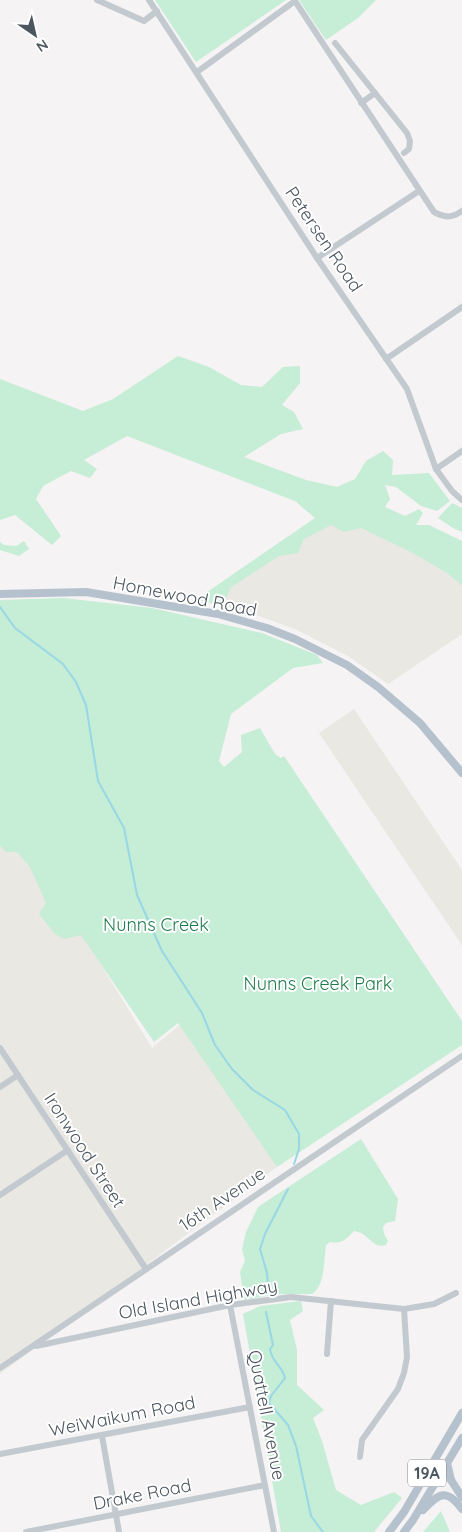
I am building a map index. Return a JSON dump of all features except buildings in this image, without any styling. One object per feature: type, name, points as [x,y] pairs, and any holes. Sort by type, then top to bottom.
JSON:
[{"type":"main road","name":"Homewood Road","points":[[0,594],[86,592],[218,614],[294,638],[347,665],[378,687],[420,723],[462,773]]},
{"type":"main road","name":"19A","points":[[389,1532],[404,1512],[462,1413]]},
{"type":"main road","name":"19A","points":[[404,1532],[462,1438]]},
{"type":"main road","points":[[447,1463],[451,1480],[462,1496]]},
{"type":"main road","points":[[413,1520],[435,1497],[444,1495],[455,1499],[462,1509]]},
{"type":"street","points":[[97,0],[144,21],[157,12]]},
{"type":"street","name":"Petersen Road","points":[[149,0],[317,258],[407,389],[436,469],[452,491],[462,500]]},
{"type":"street","points":[[197,72],[295,1],[434,212],[444,217],[456,215],[462,211]]},
{"type":"street","points":[[335,43],[408,133],[409,149],[404,153]]},
{"type":"street","points":[[362,103],[375,93]]},
{"type":"street","points":[[317,258],[419,191]]},
{"type":"street","points":[[386,359],[462,307]]},
{"type":"street","points":[[436,469],[462,452]]},
{"type":"street","name":"Ironwood Street","points":[[0,1048],[146,1269]]},
{"type":"street","name":"16th Avenue","points":[[0,1368],[462,1056]]},
{"type":"street","points":[[0,1087],[18,1075]]},
{"type":"street","points":[[0,1195],[68,1150]]},
{"type":"street","name":"Old Island Highway","points":[[32,1346],[230,1305],[291,1297],[404,1309],[434,1304],[456,1293]]},
{"type":"street","points":[[327,1354],[331,1300]]},
{"type":"street","name":"Quattell Avenue","points":[[230,1305],[274,1532]]},
{"type":"street","points":[[360,1457],[362,1440],[398,1389],[404,1373],[407,1357],[404,1309]]},
{"type":"street","name":"WeiWaikum Road","points":[[0,1454],[250,1407]]},
{"type":"street","points":[[102,1436],[120,1532]]},
{"type":"street","name":"Drake Road","points":[[26,1532],[265,1485]]},
{"type":"shaded area","points":[[336,510],[462,564],[462,634],[388,684],[348,656],[297,630],[253,614],[200,601]]},
{"type":"shaded area","points":[[354,709],[462,870],[462,945],[319,733]]},
{"type":"shaded area","points":[[0,800],[152,1048],[189,1017],[277,1167],[0,1374]]},
{"type":"green space","points":[[155,0],[286,0],[196,62]]},
{"type":"green space","points":[[299,0],[376,0],[358,18],[326,40]]},
{"type":"green space","points":[[178,356],[209,367],[241,385],[262,387],[283,367],[300,366],[300,383],[282,405],[294,412],[303,429],[281,434],[244,457],[306,480],[337,487],[355,479],[366,461],[383,451],[393,460],[392,475],[429,473],[450,501],[437,511],[421,506],[396,487],[385,485],[390,499],[385,507],[405,516],[419,509],[423,513],[416,525],[429,525],[462,541],[462,585],[447,573],[413,553],[361,528],[344,532],[331,525],[304,539],[298,553],[279,556],[230,588],[226,599],[215,604],[197,599],[315,518],[295,501],[127,436],[84,460],[97,469],[90,478],[71,471],[43,486],[36,499],[61,536],[52,545],[15,515],[0,520],[0,379],[83,411],[113,399]]},
{"type":"green space","points":[[452,503],[462,508],[462,532],[438,518]]},
{"type":"green space","points":[[24,541],[29,549],[19,556],[0,550],[0,542],[4,545],[16,546]]},
{"type":"green space","name":"Nunns Creek Park","points":[[63,598],[152,608],[262,633],[317,655],[323,663],[293,668],[231,714],[219,761],[224,767],[242,752],[241,735],[260,728],[275,754],[281,758],[284,756],[462,1021],[462,1045],[277,1167],[178,1023],[154,1042],[81,935],[64,939],[55,934],[39,914],[46,903],[30,867],[17,852],[6,852],[0,846],[0,600]]},
{"type":"green space","points":[[361,1139],[398,1199],[395,1221],[386,1223],[383,1227],[388,1241],[386,1245],[377,1245],[364,1235],[354,1231],[344,1241],[330,1242],[326,1245],[322,1279],[312,1294],[278,1294],[244,1300],[240,1272],[245,1261],[242,1249],[246,1232],[258,1207]]},
{"type":"green space","points":[[301,1301],[303,1311],[290,1320],[297,1350],[297,1385],[324,1410],[313,1418],[322,1441],[336,1490],[361,1505],[394,1492],[402,1498],[374,1532],[281,1532],[243,1314],[260,1306]]},
{"type":"green space","points":[[441,1511],[450,1532],[423,1532]]},
{"type":"waterway","name":"Nunns Creek","points":[[0,607],[15,628],[63,664],[76,682],[86,705],[98,781],[124,828],[137,895],[162,951],[202,1013],[215,1045],[232,1069],[253,1090],[285,1110],[299,1134],[299,1149],[294,1164]]},
{"type":"waterway","name":"Nunns Creek","points":[[269,1295],[267,1273],[260,1249],[265,1234],[288,1189]]},
{"type":"waterway","name":"Nunns Creek","points":[[266,1312],[273,1345],[270,1349],[271,1353],[285,1378],[271,1396],[269,1403],[288,1425],[296,1446],[311,1516],[323,1532]]}]
